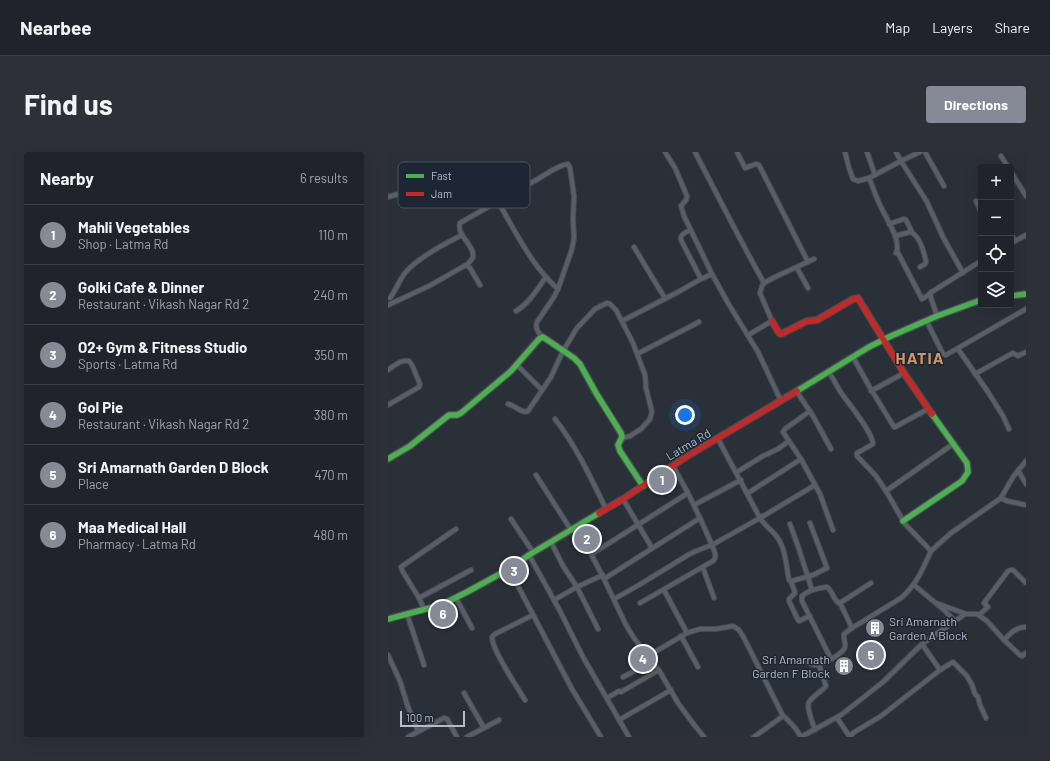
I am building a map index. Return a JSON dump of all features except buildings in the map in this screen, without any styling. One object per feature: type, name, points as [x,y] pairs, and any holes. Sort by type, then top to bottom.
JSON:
[{"type":"street","points":[[666,152],[675,168],[687,196],[681,207],[691,230],[712,274],[767,370],[781,401]]},
{"type":"street","points":[[695,152],[764,283]]},
{"type":"street","points":[[737,152],[746,168],[756,164],[759,165],[808,262]]},
{"type":"street","points":[[845,152],[853,179],[858,181],[869,178],[920,152]]},
{"type":"street","points":[[867,152],[875,175]]},
{"type":"street","points":[[896,152],[927,202],[943,238],[963,273]]},
{"type":"street","points":[[925,152],[944,186]]},
{"type":"street","points":[[1001,156],[1006,164]]},
{"type":"street","points":[[530,183],[567,164],[570,166],[574,196],[572,219],[574,238],[572,249],[558,289],[537,322],[536,330],[542,337],[574,358],[580,364],[596,394],[621,433],[622,438]]},
{"type":"street","points":[[1014,177],[1026,196]]},
{"type":"street","points":[[869,178],[880,206],[895,236],[898,245],[897,252],[922,299],[978,263]]},
{"type":"street","points":[[388,197],[398,194]]},
{"type":"street","points":[[976,201],[978,205]]},
{"type":"street","points":[[390,298],[429,286],[467,265],[473,256],[459,229],[460,223],[485,208]]},
{"type":"street","points":[[502,208],[528,254],[546,277],[558,289]]},
{"type":"street","points":[[889,224],[904,219],[906,220],[912,232],[918,239],[924,253],[926,263],[920,267]]},
{"type":"street","points":[[691,230],[680,237],[701,279]]},
{"type":"street","points":[[895,236],[906,232],[912,232]]},
{"type":"street","points":[[388,305],[390,298],[409,268],[434,250],[462,235]]},
{"type":"street","points":[[1014,241],[1026,235]]},
{"type":"street","points":[[634,247],[665,298]]},
{"type":"street","points":[[814,260],[764,283],[760,290],[772,321],[779,333],[781,334],[807,321],[817,320],[857,298],[904,373],[969,468],[967,475],[962,481],[903,521]]},
{"type":"street","points":[[467,265],[480,285]]},
{"type":"street","points":[[797,268],[808,288]]},
{"type":"street","points":[[622,321],[712,274]]},
{"type":"street","points":[[516,311],[531,298],[546,277]]},
{"type":"street","points":[[930,294],[937,316]]},
{"type":"street","points":[[1014,296],[1026,294]]},
{"type":"street","name":"Latma Rd","points":[[388,619],[424,610],[456,598],[508,569],[531,553],[623,499],[689,455],[798,392],[869,347],[926,320],[978,301]]},
{"type":"street","points":[[508,404],[523,412],[530,410],[551,377],[563,351],[577,328],[591,313],[603,305],[607,303],[612,306],[622,321],[633,343],[645,375],[646,388],[651,408],[652,415],[641,429],[630,436],[622,438],[618,444],[620,451],[643,486]]},
{"type":"street","points":[[926,320],[943,354],[948,355],[1026,309]]},
{"type":"street","points":[[748,335],[772,321]]},
{"type":"street","points":[[637,354],[699,322]]},
{"type":"street","points":[[388,459],[410,446],[449,415],[457,415],[461,413],[492,388],[542,337]]},
{"type":"street","points":[[958,348],[992,398],[1009,429]]},
{"type":"street","points":[[975,374],[1012,353],[1018,356],[1026,352]]},
{"type":"street","points":[[854,357],[872,391],[894,427],[928,409]]},
{"type":"street","points":[[388,370],[405,360],[409,361],[420,384],[419,387],[388,405]]},
{"type":"street","points":[[516,364],[542,390]]},
{"type":"street","points":[[829,372],[873,441],[873,444],[857,454],[857,456],[876,476],[910,530],[931,551]]},
{"type":"street","points":[[872,391],[904,373]]},
{"type":"street","points":[[798,392],[831,449]]},
{"type":"street","points":[[810,411],[783,431],[783,434],[801,459],[816,485],[833,530]]},
{"type":"street","points":[[555,419],[574,448],[606,509]]},
{"type":"street","points":[[718,439],[763,523],[778,538],[786,561],[789,580],[791,581],[794,593],[789,601],[798,620],[800,621],[810,616]]},
{"type":"street","points":[[737,472],[778,449],[789,441]]},
{"type":"street","points":[[886,491],[953,444]]},
{"type":"street","points":[[748,493],[801,459]]},
{"type":"street","points":[[806,662],[814,665],[819,664],[831,659],[844,650],[844,634],[901,598],[914,584],[931,551],[951,533],[1001,498],[1018,470],[1026,462]]},
{"type":"street","points":[[640,603],[703,568],[716,558],[712,545],[694,505],[673,466]]},
{"type":"street","points":[[1018,470],[1026,484]]},
{"type":"street","points":[[536,475],[571,530]]},
{"type":"street","points":[[694,505],[741,480]]},
{"type":"street","points":[[614,599],[692,553],[712,545],[816,485]]},
{"type":"street","points":[[592,554],[688,494]]},
{"type":"street","points":[[1001,498],[1007,501],[1026,505]]},
{"type":"street","points":[[623,499],[652,548]]},
{"type":"street","points":[[554,600],[577,588],[604,577],[700,518]]},
{"type":"street","points":[[511,519],[531,553],[583,657],[629,737]]},
{"type":"street","points":[[791,581],[807,577],[826,569],[827,567],[810,523]]},
{"type":"street","points":[[790,524],[812,590]]},
{"type":"street","points":[[576,526],[604,577],[626,625],[634,638],[659,670],[678,703],[704,737]]},
{"type":"street","points":[[424,610],[419,598],[401,567],[456,530]]},
{"type":"street","points":[[551,542],[598,629]]},
{"type":"street","points":[[703,568],[714,598]]},
{"type":"street","points":[[508,569],[534,615],[572,689],[601,737]]},
{"type":"street","points":[[419,598],[471,570]]},
{"type":"street","points":[[939,606],[936,603],[966,614],[980,614],[988,607],[984,603],[1008,571],[1013,570],[1026,583]]},
{"type":"street","points":[[839,602],[872,583]]},
{"type":"street","points":[[914,584],[955,621]]},
{"type":"street","points":[[831,659],[802,601],[802,596],[812,590],[825,587],[828,588],[836,601],[841,605],[852,628]]},
{"type":"street","points":[[664,590],[687,633]]},
{"type":"street","points":[[456,598],[472,628]]},
{"type":"street","points":[[407,614],[424,666]]},
{"type":"street","points":[[648,656],[687,633],[700,629],[716,629],[732,626],[737,628],[744,638],[783,716],[796,729],[801,737],[837,718],[883,682],[922,644],[966,614]]},
{"type":"street","points":[[977,614],[987,621],[1020,655],[1022,656],[1026,653]]},
{"type":"street","points":[[525,700],[492,642],[492,637],[495,634],[534,615]]},
{"type":"street","points":[[1004,640],[1019,627],[1026,627]]},
{"type":"street","points":[[681,636],[698,667]]},
{"type":"street","points":[[922,644],[940,670]]},
{"type":"street","points":[[388,655],[400,681],[408,707],[418,731]]},
{"type":"street","points":[[623,677],[642,667],[642,661],[648,658],[650,661],[651,660]]},
{"type":"street","points":[[837,718],[850,737],[854,732],[881,716],[940,670],[953,662],[967,676],[975,694],[978,697],[981,709],[986,718]]},
{"type":"street","points":[[815,730],[808,704],[826,686],[819,664]]},
{"type":"street","points":[[607,698],[619,691],[621,692],[659,670]]},
{"type":"street","points":[[619,720],[671,690]]},
{"type":"street","points":[[464,693],[484,728]]},
{"type":"street","points":[[754,737],[783,716]]},
{"type":"street","points":[[408,737],[441,718],[446,718],[457,737]]},
{"type":"street","points":[[467,737],[499,720]]},
{"type":"traffic: fast","points":[[1014,296],[1026,294]]},
{"type":"traffic: fast","points":[[797,391],[869,347],[891,336],[937,316],[978,301]]},
{"type":"traffic: fast","points":[[388,459],[410,446],[449,415],[457,415],[461,413],[511,371],[539,339],[543,337],[574,358],[580,364],[621,433],[622,437],[618,445],[620,451],[643,486]]},
{"type":"traffic: fast","points":[[903,521],[962,481],[968,472],[967,463],[932,414]]},
{"type":"traffic: fast","points":[[388,619],[441,605],[467,592],[509,569],[529,555],[599,513]]},
{"type":"traffic: jam","points":[[772,321],[781,334],[807,321],[817,320],[853,299],[858,298],[904,373],[932,414]]},
{"type":"traffic: jam","points":[[599,513],[623,499],[689,455],[797,391]]},
{"type":"place","name":"Mahli Vegetables","points":[[662,480]]},
{"type":"place","name":"Golki Cafe & Dinner","points":[[587,539]]},
{"type":"place","name":"O2+ Gym & Fitness Studio","points":[[514,571]]},
{"type":"place","name":"Maa Medical Hall","points":[[443,614]]},
{"type":"place","name":"Sri Amarnath Garden A Block","points":[[875,628]]},
{"type":"place","name":"Sri Amarnath Garden D Block","points":[[871,655]]},
{"type":"place","name":"Gol Pie","points":[[643,659]]},
{"type":"place","name":"Sri Amarnath Garden F Block","points":[[844,666]]},
{"type":"district","name":"HATIA","points":[[920,357]]}]
